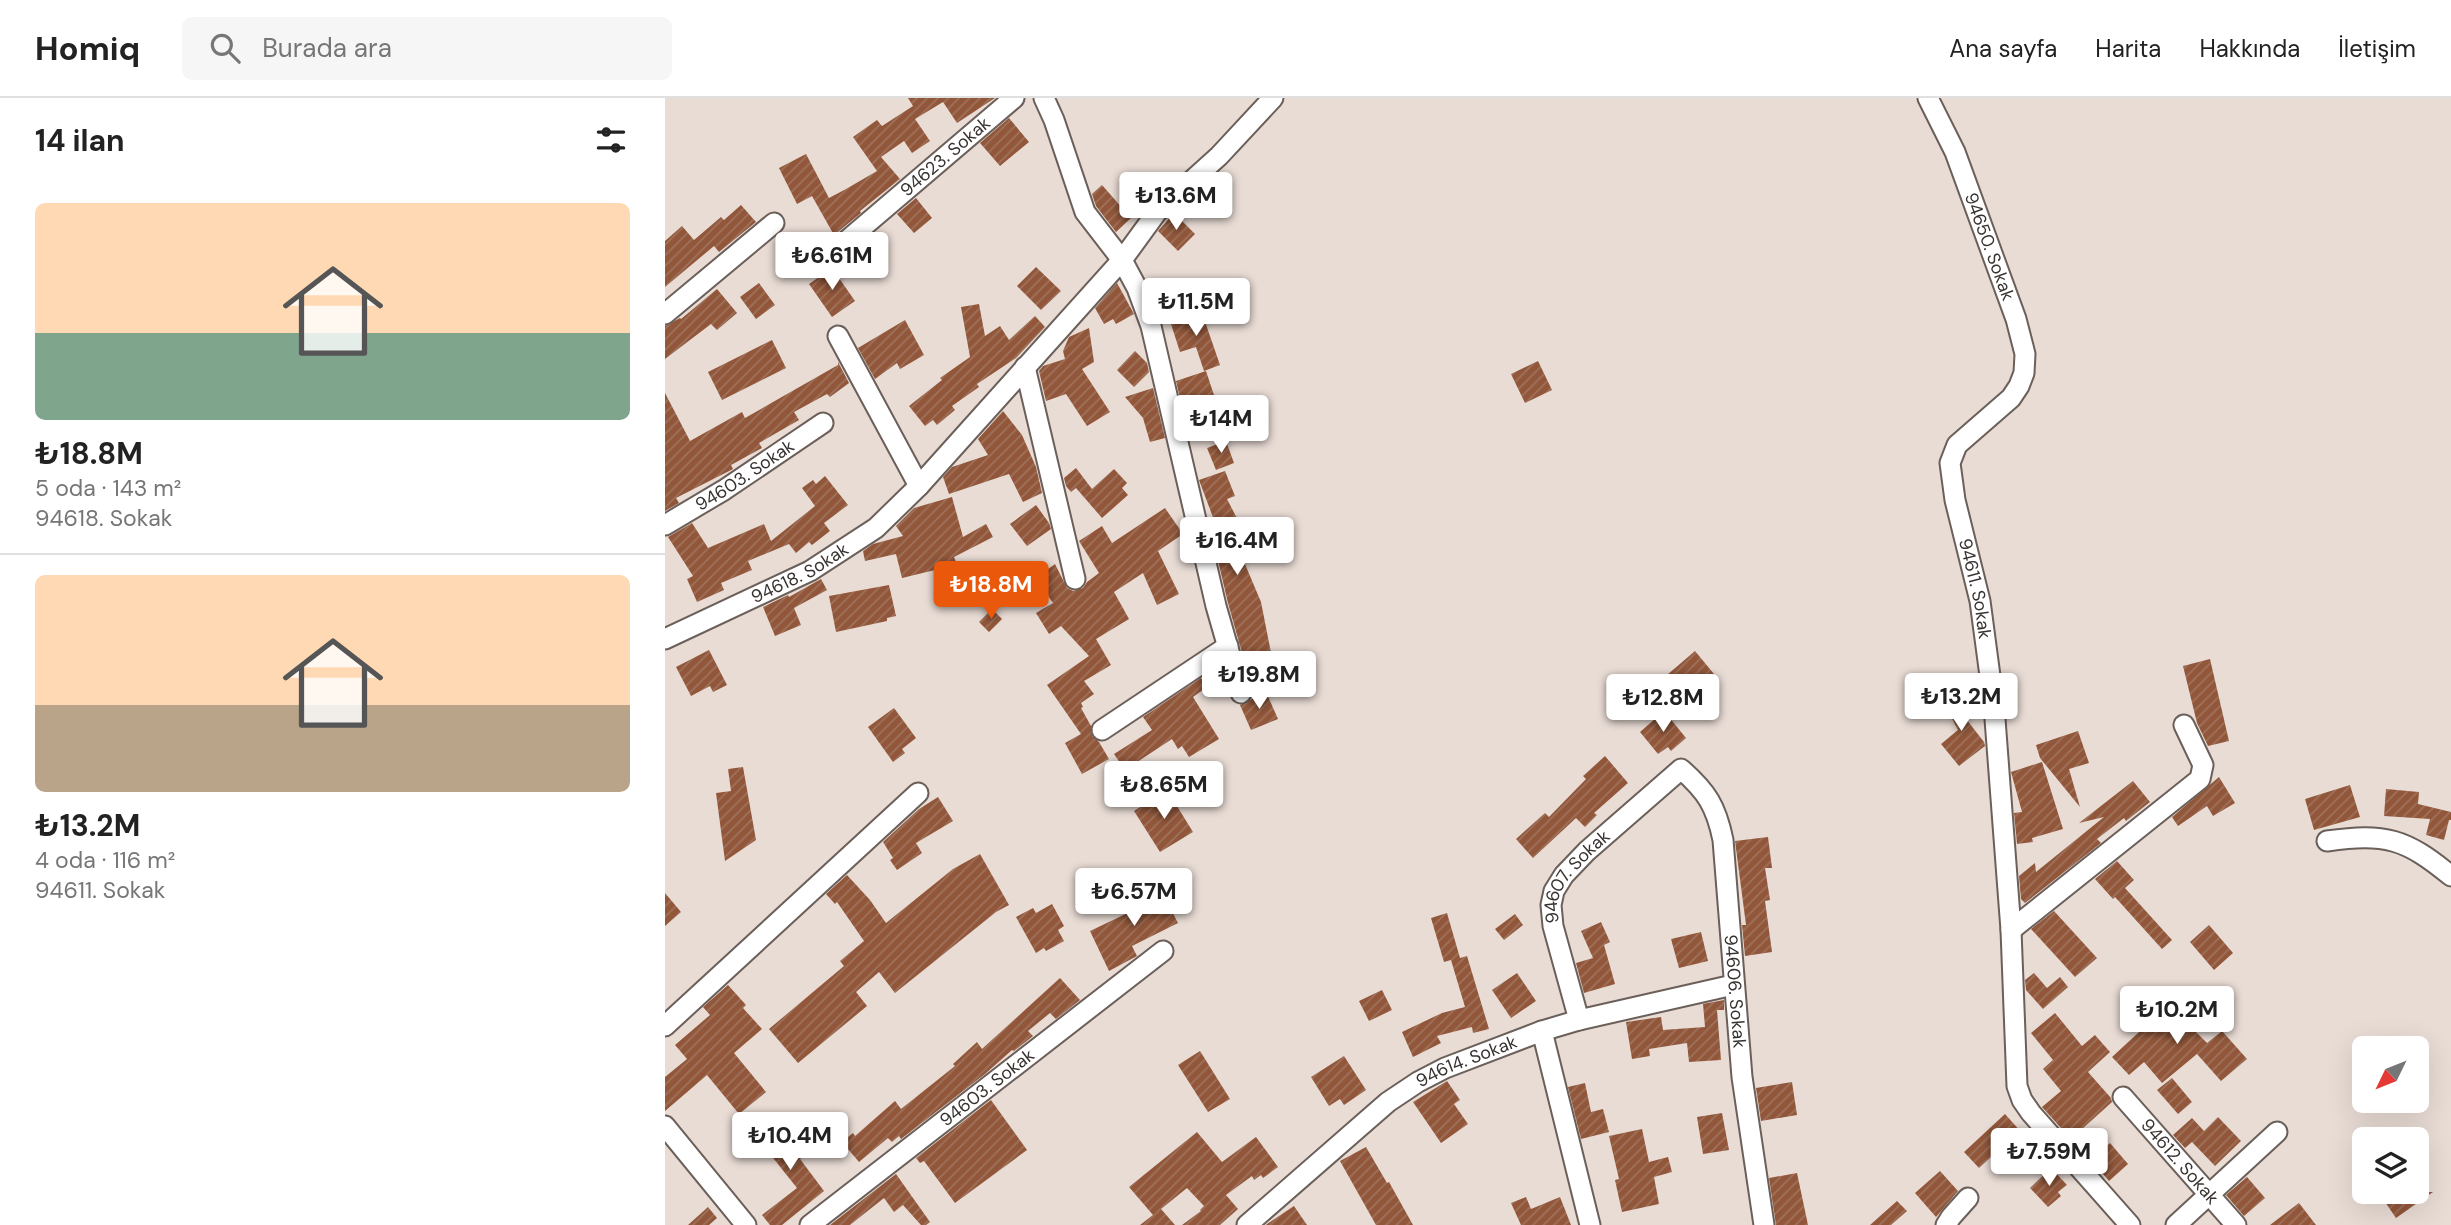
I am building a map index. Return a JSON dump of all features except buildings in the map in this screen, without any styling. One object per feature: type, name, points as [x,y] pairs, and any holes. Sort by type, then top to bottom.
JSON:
[{"type":"street","name":"94623. Sokak","points":[[844,243],[1014,98]]},
{"type":"street","points":[[1044,98],[1085,212],[1122,260],[1137,288],[1151,326],[1227,646],[1241,693]]},
{"type":"street","name":"94618. Sokak","points":[[665,639],[782,586],[830,560],[876,528],[919,486],[1122,260],[1157,212],[1219,156],[1273,98]]},
{"type":"street","name":"94650. Sokak","points":[[1928,98],[1955,152],[2017,319],[2025,354],[2024,373],[2011,398]]},
{"type":"street","points":[[665,314],[774,223]]},
{"type":"street","points":[[838,336],[919,486]]},
{"type":"street","points":[[1025,367],[1075,579]]},
{"type":"street","name":"94611. Sokak","points":[[2011,398],[1957,445],[1950,463],[1955,500],[1980,601],[1994,706],[2011,930],[2017,1086],[2022,1100],[2043,1127],[2130,1225]]},
{"type":"street","name":"94603. Sokak","points":[[665,525],[724,490],[823,423]]},
{"type":"street","points":[[1101,730],[1227,646]]},
{"type":"street","points":[[2011,930],[2200,779],[2203,765],[2184,725]]},
{"type":"street","name":"94606. Sokak","points":[[1681,769],[1711,800],[1718,818],[1727,879],[1733,985],[1747,1123],[1764,1225]]},
{"type":"street","name":"94607. Sokak","points":[[1579,1020],[1553,926],[1551,905],[1554,891],[1564,875],[1587,851],[1681,769]]},
{"type":"street","points":[[665,1026],[918,793]]},
{"type":"street","points":[[2327,841],[2369,837],[2390,839],[2425,855],[2451,876]]},
{"type":"street","name":"94603. Sokak","points":[[810,1225],[1163,951]]},
{"type":"street","name":"94614. Sokak","points":[[1247,1225],[1400,1093],[1445,1068],[1542,1031],[1579,1020],[1733,985]]},
{"type":"street","points":[[1542,1031],[1590,1225]]},
{"type":"street","name":"94612. Sokak","points":[[2123,1097],[2236,1225]]},
{"type":"street","points":[[665,1126],[746,1225]]},
{"type":"street","points":[[2176,1225],[2277,1132]]},
{"type":"street","points":[[1946,1225],[1968,1198]]}]
